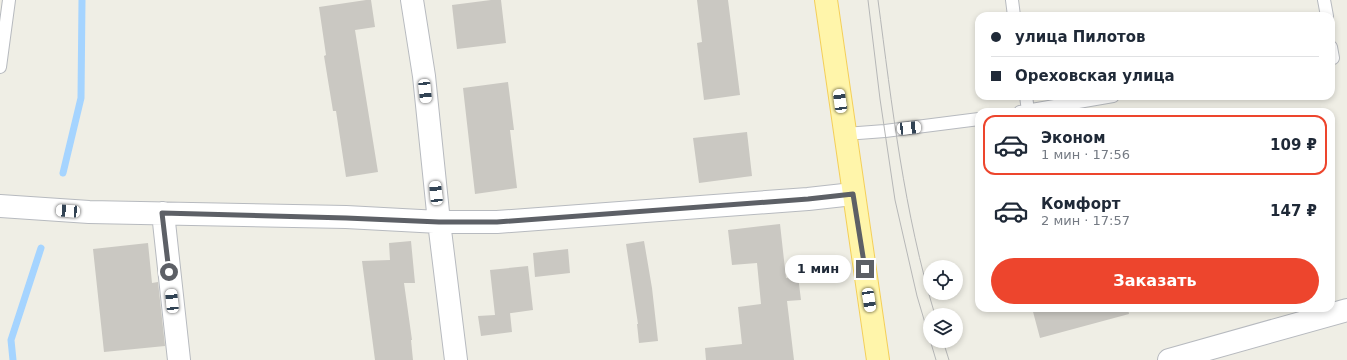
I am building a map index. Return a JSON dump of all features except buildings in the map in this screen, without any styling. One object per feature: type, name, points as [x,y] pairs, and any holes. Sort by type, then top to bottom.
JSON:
[{"type":"main road","points":[[826,0],[878,360]]},
{"type":"street","points":[[412,0],[424,76],[439,222],[456,360]]},
{"type":"street","points":[[0,206],[88,212],[346,218],[439,222],[497,222],[808,199],[853,194]]},
{"type":"street","points":[[162,213],[178,360]]},
{"type":"street","points":[[1169,360],[1347,310]]},
{"type":"lane","points":[[0,67],[9,0]]},
{"type":"lane","points":[[1012,0],[1014,12]]},
{"type":"lane","points":[[1324,0],[1326,12]]},
{"type":"lane","points":[[1042,108],[1089,100]]},
{"type":"lane","points":[[845,134],[885,131],[975,120]]},
{"type":"waterway","points":[[63,173],[81,98],[82,0]]},
{"type":"waterway","points":[[13,360],[11,340],[41,248]]},
{"type":"tram line","points":[[868,0],[880,99],[895,200],[917,296],[936,360]]},
{"type":"tram line","points":[[878,0],[900,159],[915,238],[933,308]]},
{"type":"tram line","points":[[945,348],[949,360]]},
{"type":"route","points":[[169,272],[162,213],[439,222],[497,222],[808,199],[853,194],[865,269]]}]
